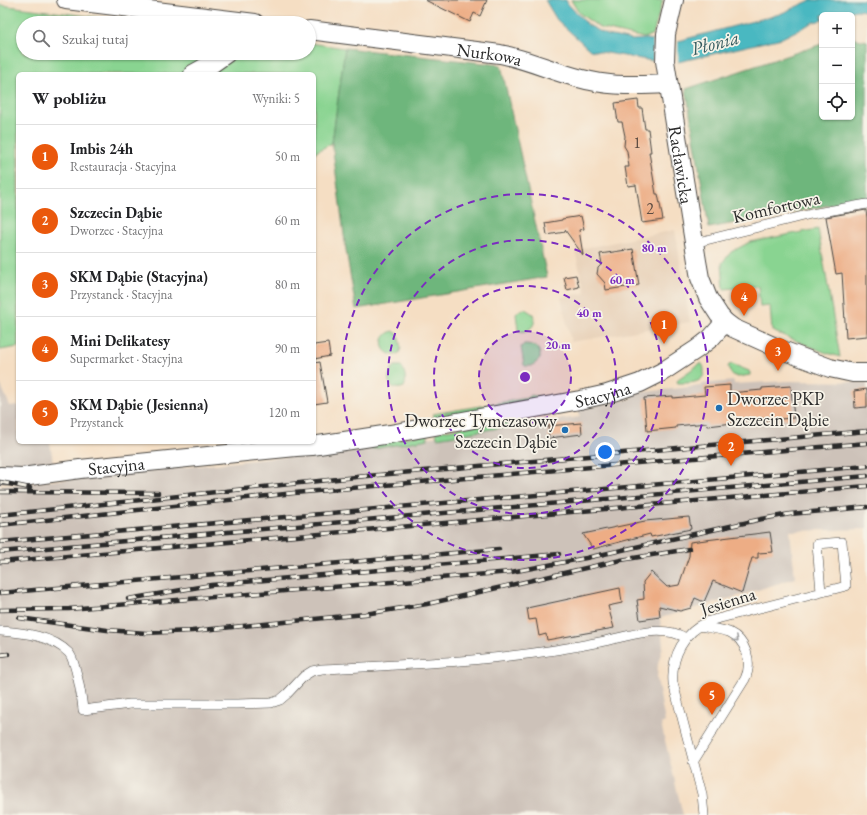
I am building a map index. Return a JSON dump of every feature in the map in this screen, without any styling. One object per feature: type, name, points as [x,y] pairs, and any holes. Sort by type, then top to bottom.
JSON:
[{"type":"street","points":[[66,0],[198,16]]},
{"type":"street","name":"Racławicka","points":[[674,0],[666,35],[665,50],[667,76],[698,270],[704,288],[714,307],[726,322]]},
{"type":"street","name":"Nurkowa","points":[[316,31],[500,54],[521,59],[582,79],[606,84],[631,86],[667,76]]},
{"type":"street","points":[[197,72],[218,60]]},
{"type":"street","points":[[726,322],[733,328],[758,340],[830,368],[853,373],[867,373]]},
{"type":"street","name":"Stacyjna","points":[[0,476],[22,477],[210,449],[295,444],[312,446],[567,403],[607,394],[635,385],[662,372],[682,360],[706,341],[726,322]]},
{"type":"lane","name":"Komfortowa","points":[[694,243],[811,214],[867,204]]},
{"type":"lane","name":"Jesienna","points":[[704,815],[703,798],[674,686],[673,667],[676,655],[686,638],[700,626],[716,619],[846,586],[842,542],[817,544],[821,592]]},
{"type":"lane","points":[[693,762],[743,682],[747,673],[748,664],[744,646],[733,635],[724,631],[700,626]]},
{"type":"lane","points":[[0,631],[35,635],[52,641],[70,654],[78,678],[83,710],[130,704],[271,703],[280,700],[304,676],[312,671],[322,669],[431,664],[530,654],[584,646],[655,631],[669,631],[686,638]]},
{"type":"shaded area","points":[[675,230],[690,322],[571,342],[561,297],[585,293],[575,250]]},
{"type":"shaded area","points":[[734,381],[734,384],[790,381],[867,382],[867,529],[790,531],[795,578],[742,595],[660,618],[663,646],[658,664],[657,679],[665,722],[661,724],[683,815],[0,815],[0,486],[364,449],[460,432],[580,417],[578,408],[631,399],[631,396],[635,393]]},
{"type":"shaded area","points":[[0,383],[10,406],[16,405],[16,444],[50,444],[53,462],[18,465],[11,461],[5,470],[0,467]]},
{"type":"green space","points":[[571,0],[663,0],[653,34],[644,38],[600,28],[579,13]]},
{"type":"green space","points":[[0,5],[88,16],[16,16],[16,60],[316,60],[316,44],[345,48],[332,143],[316,152],[316,72],[16,72],[16,347],[0,350]]},
{"type":"green space","points":[[855,39],[867,41],[867,198],[709,228],[686,89],[819,45],[819,120],[855,120]]},
{"type":"green space","points":[[345,48],[501,65],[547,277],[356,309],[346,250],[332,143]]},
{"type":"green space","points":[[818,229],[840,357],[772,331],[770,306],[760,307],[758,286],[724,289],[722,263],[731,252],[750,242]]},
{"type":"green space","points":[[525,309],[533,314],[534,323],[531,328],[523,332],[518,330],[516,314],[520,310]]},
{"type":"green space","points":[[393,331],[398,334],[401,348],[399,353],[395,355],[386,351],[382,344],[385,336]]},
{"type":"green space","points":[[524,344],[534,346],[538,349],[540,359],[532,366],[524,365],[521,347]]},
{"type":"green space","points":[[701,363],[704,367],[704,373],[701,379],[690,383],[677,382],[678,379]]},
{"type":"green space","points":[[732,364],[749,371],[750,375],[738,377],[732,375],[728,367]]},
{"type":"green space","points":[[395,366],[401,366],[404,370],[404,387],[395,388],[391,386],[389,382],[389,374]]},
{"type":"green space","points":[[530,395],[543,397],[540,400],[434,419],[433,414],[527,398]]},
{"type":"green space","points":[[508,419],[517,425],[437,438],[436,432]]},
{"type":"green space","points":[[427,434],[428,439],[373,449],[364,445]]},
{"type":"water","name":"Płonia","points":[[545,0],[566,0],[588,25],[607,35],[632,40],[646,39],[655,41],[678,41],[780,14],[811,0],[867,0],[867,11],[856,10],[849,12],[819,12],[819,21],[782,38],[678,62],[653,61],[590,50],[557,20]]},
{"type":"pier","points":[[653,39],[678,39],[678,64],[653,63]]},
{"type":"building","points":[[425,0],[487,0],[480,16],[474,13],[470,22]]},
{"type":"building","points":[[638,100],[639,108],[642,108],[645,129],[648,129],[651,152],[649,152],[656,194],[658,194],[663,220],[642,223],[636,185],[628,186],[625,167],[629,167],[627,151],[624,146],[625,136],[622,122],[618,122],[615,103]]},
{"type":"building","points":[[866,210],[867,336],[846,338],[842,273],[836,274],[826,217]]},
{"type":"building","points":[[581,216],[584,229],[579,230],[583,255],[565,230],[565,232],[547,235],[545,223]]},
{"type":"building","points":[[633,249],[639,285],[606,290],[605,283],[597,274],[598,268],[602,264],[600,254]]},
{"type":"building","points":[[576,275],[579,287],[567,290],[564,277]]},
{"type":"building","points":[[328,343],[330,356],[316,359],[316,345]]},
{"type":"building","points":[[320,362],[327,402],[316,404],[316,363]]},
{"type":"building","name":"Dworzec PKP Szczecin Dąbie","points":[[730,385],[730,393],[762,390],[762,388],[791,386],[794,418],[765,420],[765,418],[733,421],[733,423],[708,426],[707,423],[647,431],[644,398],[673,396],[673,398],[705,395],[704,387]]},
{"type":"building","points":[[867,389],[867,407],[855,408],[854,391]]},
{"type":"building","name":"Dworzec Tymczasowy Szczecin Dąbie","points":[[581,423],[582,434],[549,438],[548,426]]},
{"type":"building","points":[[689,517],[691,529],[651,537],[650,534],[593,549],[583,534],[645,521]]},
{"type":"building","points":[[770,532],[773,552],[758,553],[758,558],[752,558],[742,593],[713,581],[704,602],[695,598],[691,608],[680,611],[659,606],[660,617],[640,620],[637,600],[644,599],[643,582],[651,572],[667,587],[679,585],[689,556],[690,542]]},
{"type":"building","points":[[620,588],[622,603],[608,606],[614,628],[547,640],[546,634],[539,636],[536,619],[529,620],[527,608]]},
{"type":"railway","points":[[0,515],[356,477],[867,431]]},
{"type":"railway","points":[[0,525],[294,493],[867,443]]},
{"type":"railway","points":[[0,542],[867,466]]},
{"type":"railway","points":[[0,552],[867,476]]},
{"type":"railway","points":[[0,482],[30,488]]},
{"type":"railway","points":[[0,562],[867,486]]},
{"type":"railway","points":[[0,492],[158,493]]},
{"type":"railway","points":[[0,610],[69,609],[511,572],[586,558],[762,519],[790,514],[867,507]]},
{"type":"railway","points":[[0,593],[499,549]]},
{"type":"railway","points":[[19,618],[107,630],[146,633],[192,631],[365,614],[427,604],[621,560],[689,549]]},
{"type":"railway","points":[[128,599],[211,585],[559,554]]},
{"type":"railway","points":[[0,655],[8,654]]},
{"type":"place","name":"Mini Delikatesy","points":[[744,316]]},
{"type":"place","name":"Imbis 24h","points":[[664,344]]},
{"type":"place","name":"SKM Dąbie (Stacyjna)","points":[[778,371]]},
{"type":"place","name":"Dworzec PKP Szczecin Dąbie","points":[[719,408]]},
{"type":"place","name":"Dworzec Tymczasowy Szczecin Dąbie","points":[[565,430]]},
{"type":"place","name":"Szczecin Dąbie","points":[[731,466]]},
{"type":"place","name":"SKM Dąbie (Jesienna)","points":[[712,715]]}]
